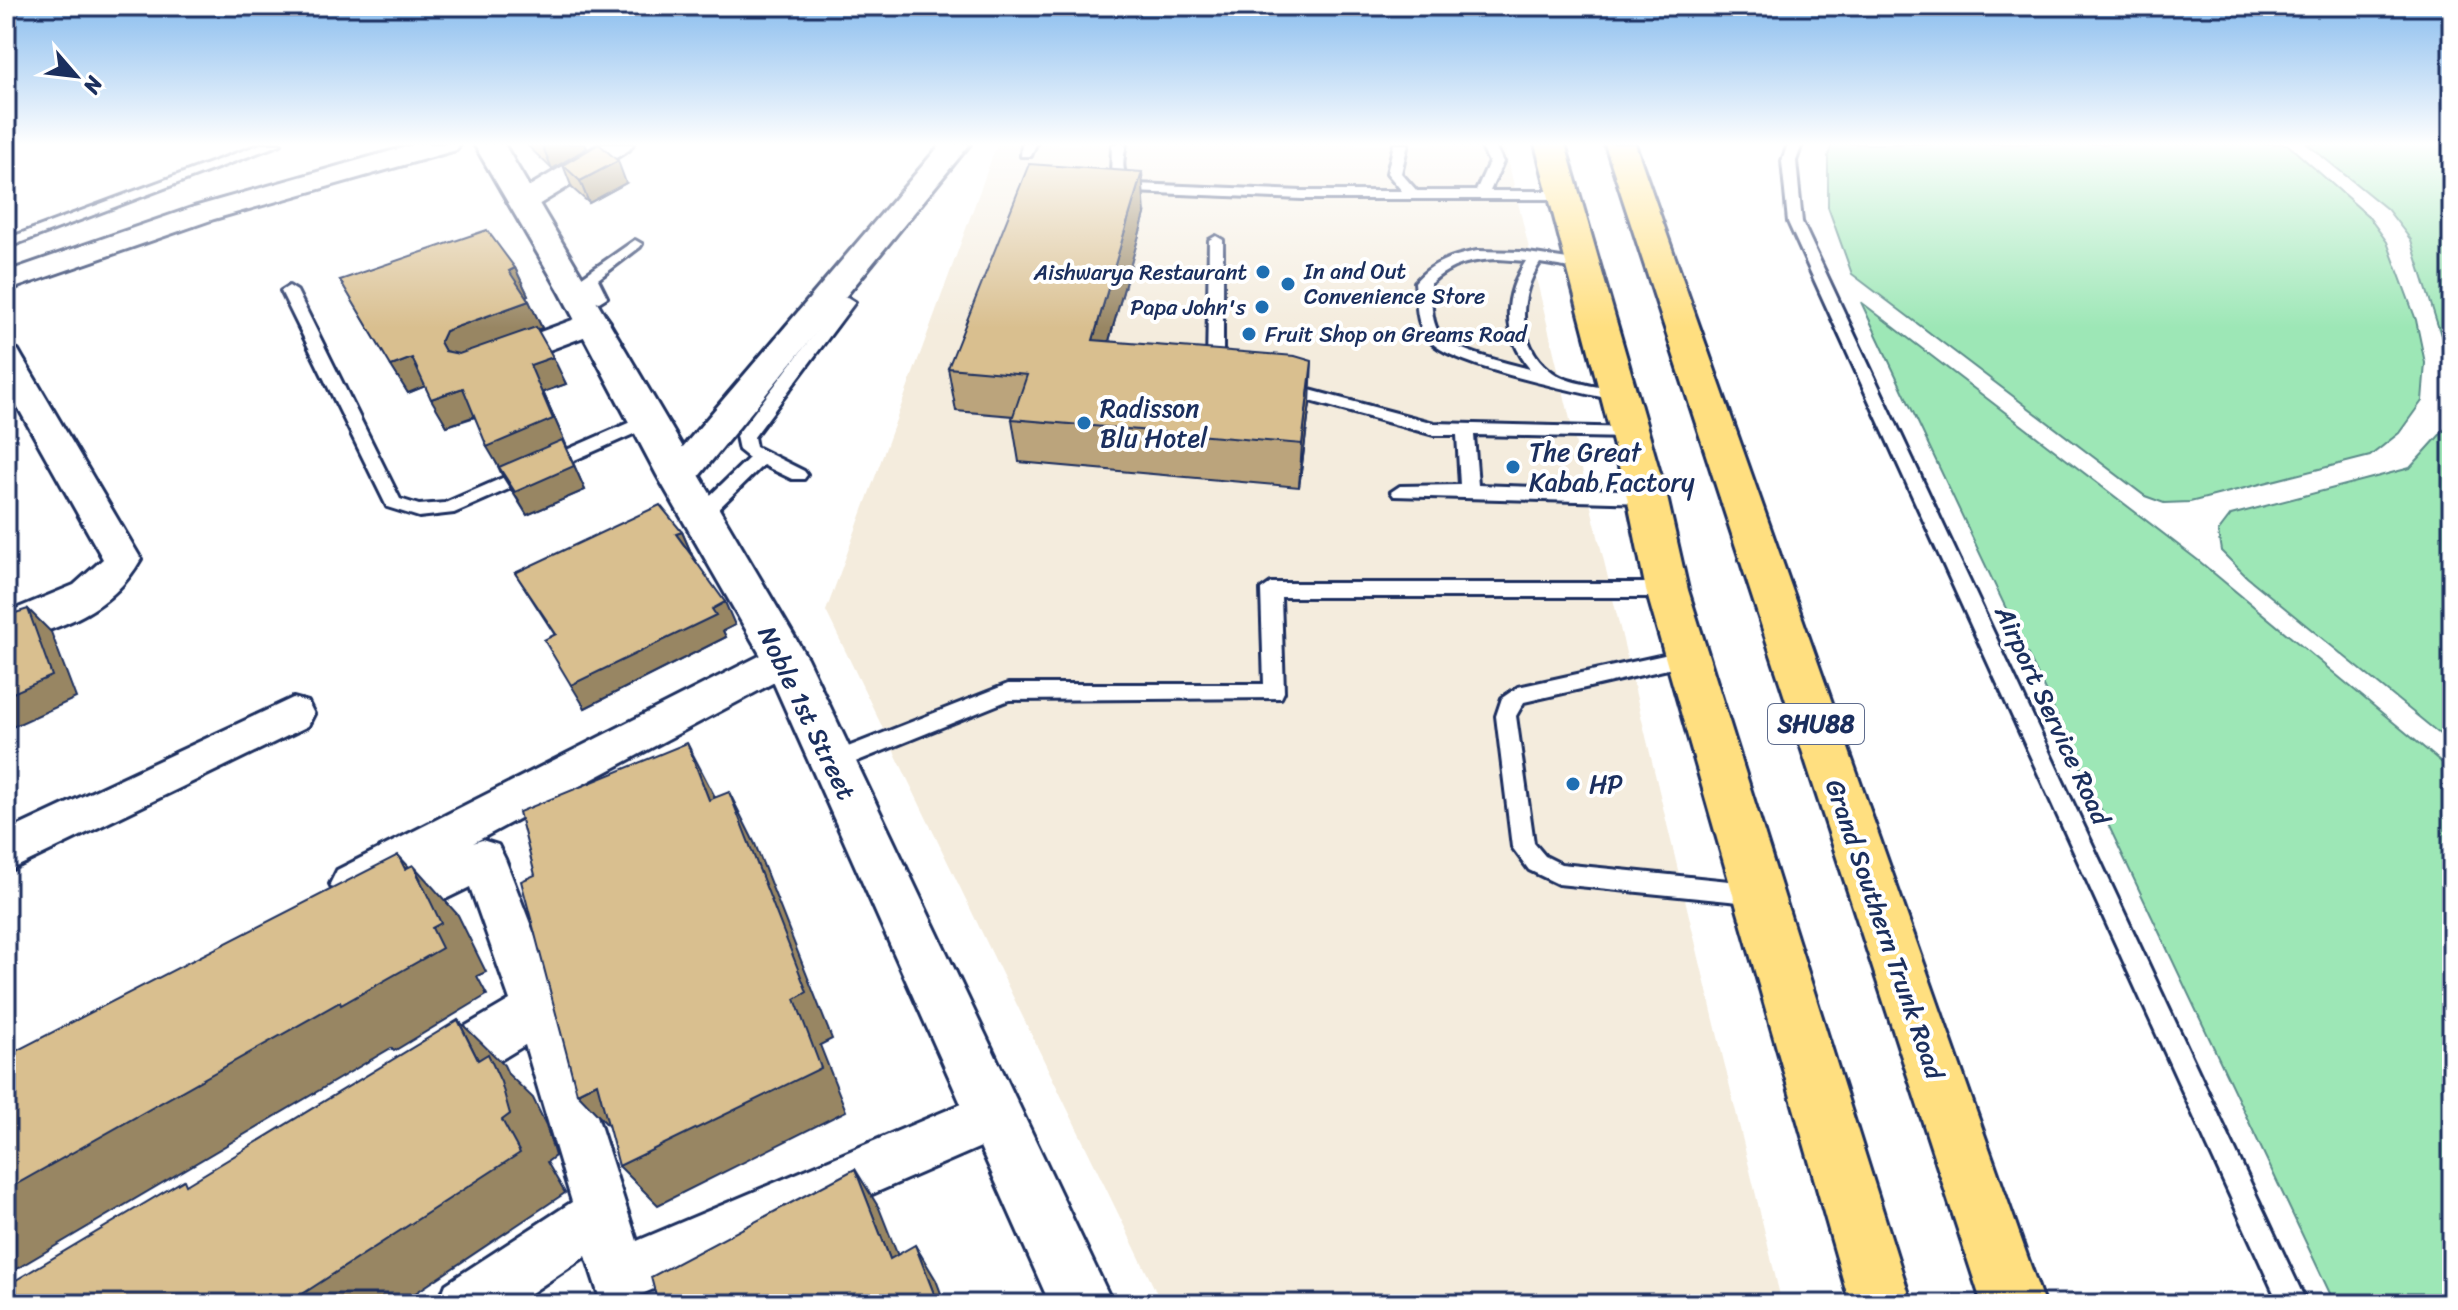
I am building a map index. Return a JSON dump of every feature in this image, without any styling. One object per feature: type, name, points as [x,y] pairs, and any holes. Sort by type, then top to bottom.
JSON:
[{"type":"main road","points":[[1566,205],[1647,497],[1667,590],[1881,1304]]},
{"type":"main road","name":"Grand Southern Trunk Road","points":[[1641,205],[2013,1304]]},
{"type":"street","points":[[6,282],[232,205]]},
{"type":"street","name":"Noble 1st Street","points":[[525,205],[590,299],[678,477],[785,658],[1082,1304]]},
{"type":"street","points":[[678,477],[905,205]]},
{"type":"street","points":[[473,368],[590,299]]},
{"type":"street","points":[[6,357],[122,559],[115,573],[80,599],[6,629]]},
{"type":"street","points":[[785,658],[332,916],[482,859],[539,1009],[603,1213],[621,1290],[995,1115]]},
{"type":"street","points":[[6,853],[293,714]]},
{"type":"street","points":[[402,1091],[539,1009]]},
{"type":"street","points":[[466,1304],[603,1213]]},
{"type":"lane","points":[[6,244],[105,205]]},
{"type":"lane","name":"Airport Service Road","points":[[1793,205],[1795,222],[2293,1304]]},
{"type":"lane","points":[[1216,240],[1215,369],[1245,377]]},
{"type":"lane","points":[[590,299],[590,277],[635,244]]},
{"type":"lane","points":[[1556,380],[1468,355],[1438,341],[1427,323],[1423,282],[1433,269],[1475,255],[1583,265]]},
{"type":"lane","points":[[1535,259],[1514,296],[1521,346],[1542,371],[1624,414]]},
{"type":"lane","points":[[289,291],[393,503],[419,511],[448,509],[648,421]]},
{"type":"lane","points":[[798,475],[748,450],[745,436],[847,302]]},
{"type":"lane","points":[[1275,385],[1434,429],[1465,430],[1624,414]]},
{"type":"lane","points":[[1465,430],[1469,491]]},
{"type":"lane","points":[[701,515],[761,457]]},
{"type":"lane","points":[[1400,492],[1647,497]]},
{"type":"lane","points":[[833,762],[1008,692],[1274,692],[1271,590],[1667,590]]},
{"type":"lane","points":[[1687,658],[1518,695],[1509,704],[1506,716],[1523,847],[1537,863],[1558,874],[1759,894]]},
{"type":"shaded area","points":[[975,205],[1519,205],[1782,1304],[1162,1304],[826,611]]},
{"type":"green space","points":[[2356,205],[2387,242],[2416,320],[2425,363],[2422,401],[2399,433],[2370,456],[2190,502],[2164,503],[2145,496],[1852,274],[1828,207]]},
{"type":"green space","points":[[2382,205],[2452,205],[2452,744],[2247,577],[2221,551],[2218,532],[2231,515],[2410,468],[2446,428],[2450,364],[2411,240]]},
{"type":"green space","points":[[1861,302],[2199,561],[2452,771],[2452,1304],[2335,1304]]},
{"type":"building","points":[[1013,205],[1132,205],[1093,340],[1295,356],[1312,361],[1302,444],[1012,419],[1027,375],[948,368]]},
{"type":"building","points":[[487,230],[515,268],[509,271],[529,301],[445,331],[440,342],[445,351],[459,354],[536,327],[553,357],[530,365],[553,419],[487,447],[463,388],[431,399],[412,358],[391,366],[340,280]]},
{"type":"building","points":[[562,440],[574,466],[515,492],[499,467]]},
{"type":"building","points":[[660,505],[682,532],[676,534],[725,602],[712,609],[716,615],[571,685],[544,640],[556,634],[515,573]]},
{"type":"building","points":[[28,609],[52,676],[6,696],[6,616]]},
{"type":"building","points":[[687,743],[709,800],[729,792],[807,992],[795,999],[821,1068],[619,1166],[597,1083],[577,1093],[521,881],[535,875],[519,812]]},
{"type":"building","points":[[398,855],[405,869],[413,865],[441,923],[432,928],[442,948],[6,1190],[6,1056]]},
{"type":"building","points":[[458,1020],[478,1060],[488,1054],[501,1082],[510,1114],[502,1120],[520,1153],[287,1304],[6,1304],[6,1286],[184,1180],[186,1185]]},
{"type":"building","points":[[855,1169],[890,1259],[915,1245],[938,1304],[658,1304],[651,1277]]},
{"type":"place","name":"Aishwarya Restaurant","points":[[1263,272]]},
{"type":"place","name":"In and Out Convenience Store","points":[[1288,284]]},
{"type":"place","name":"Papa John's","points":[[1262,307]]},
{"type":"place","name":"Fruit Shop on Greams Road","points":[[1249,334]]},
{"type":"place","name":"Radisson Blu Hotel","points":[[1084,423]]},
{"type":"place","name":"The Great Kabab Factory","points":[[1513,467]]},
{"type":"place","name":"HP","points":[[1573,784]]}]
